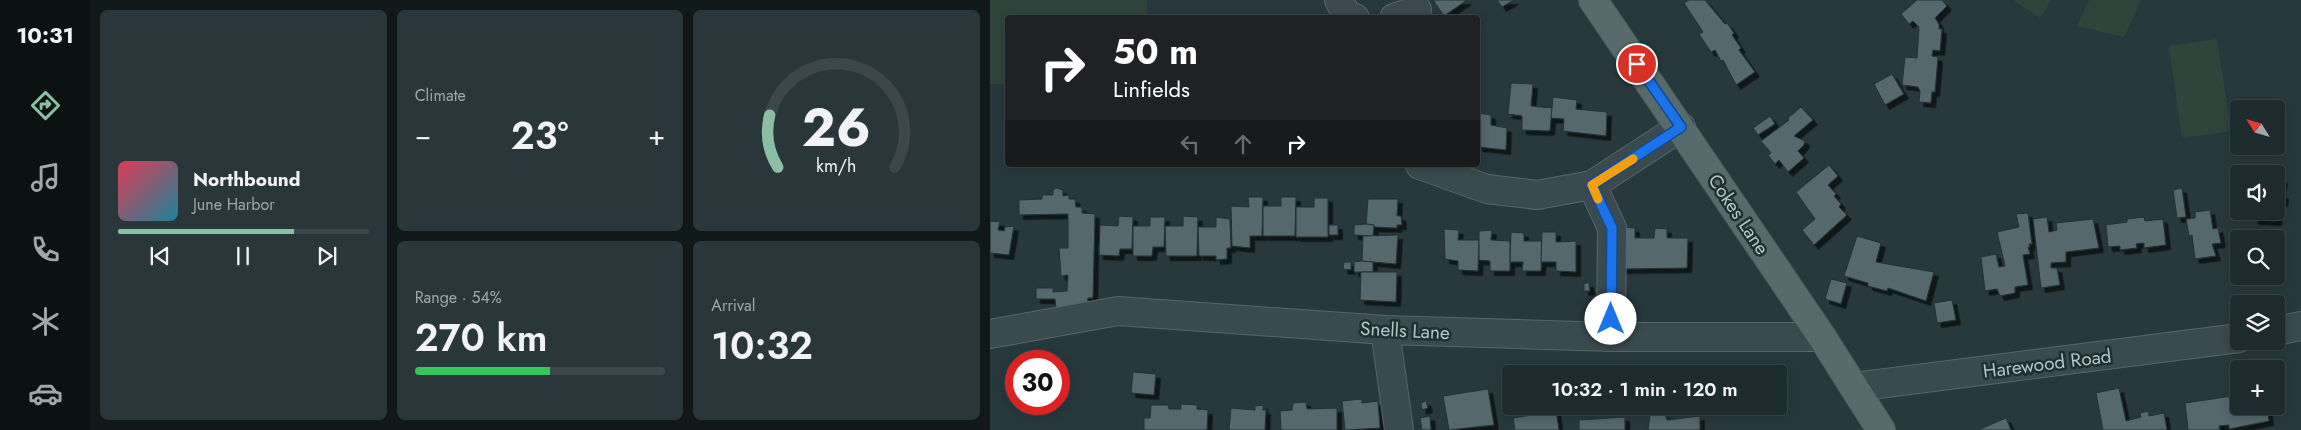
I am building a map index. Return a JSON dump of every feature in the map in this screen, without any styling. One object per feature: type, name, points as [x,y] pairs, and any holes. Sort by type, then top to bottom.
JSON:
[{"type":"main road","name":"Cokes Lane","points":[[1593,0],[1822,337],[1881,430]]},
{"type":"street","points":[[1339,0],[1346,15]]},
{"type":"street","points":[[1426,167],[1487,189],[1537,195],[1592,185],[1681,127]]},
{"type":"street","points":[[1592,185],[1612,228],[1611,337]]},
{"type":"street","name":"Snells Lane","points":[[990,334],[1118,311],[1385,330],[1611,337],[1822,337]]},
{"type":"street","points":[[2285,329],[2301,326]]},
{"type":"street","points":[[1385,330],[1399,430]]},
{"type":"street","name":"Harewood Road","points":[[1855,387],[2230,339]]},
{"type":"green space","points":[[990,0],[1147,0],[1148,15],[1005,15],[1005,84],[990,84]]},
{"type":"green space","points":[[2013,0],[2051,0],[2040,18]]},
{"type":"green space","points":[[2089,0],[2141,0],[2124,37],[2077,26]]},
{"type":"green space","points":[[2217,39],[2230,131],[2182,138],[2169,46]]},
{"type":"building","points":[[1433,0],[1467,0],[1445,15],[1443,15]]},
{"type":"building","points":[[1497,0],[1514,0],[1502,7]]},
{"type":"building","points":[[1689,0],[1705,0],[1725,24],[1727,23],[1734,33],[1732,35],[1741,48],[1739,50],[1755,72],[1736,85],[1723,60],[1721,61],[1715,50],[1711,52],[1699,34],[1703,32],[1684,3]]},
{"type":"building","points":[[1917,0],[1942,0],[1947,6],[1935,18],[1939,24],[1939,29],[1942,29],[1940,51],[1933,50],[1932,56],[1938,57],[1935,92],[1932,92],[1931,103],[1919,102],[1920,91],[1918,87],[1902,85],[1905,57],[1917,58],[1919,27],[1913,21],[1909,24],[1901,14]]},
{"type":"building","points":[[1892,74],[1904,94],[1885,105],[1874,84]]},
{"type":"building","points":[[1511,83],[1533,84],[1531,106],[1552,108],[1550,131],[1522,130],[1522,116],[1508,114]]},
{"type":"building","points":[[1553,97],[1577,100],[1576,109],[1607,112],[1606,136],[1563,131],[1564,119],[1551,118]]},
{"type":"building","points":[[1801,107],[1813,120],[1794,136],[1805,141],[1798,151],[1804,158],[1788,172],[1779,160],[1775,164],[1768,155],[1771,153],[1761,141],[1789,120],[1788,118]]},
{"type":"building","points":[[1480,113],[1491,115],[1491,125],[1507,128],[1506,150],[1480,147]]},
{"type":"building","points":[[1770,116],[1775,124],[1758,135],[1753,128]]},
{"type":"building","points":[[1829,165],[1838,176],[1828,185],[1836,194],[1834,196],[1841,204],[1839,207],[1847,215],[1814,245],[1802,230],[1815,219],[1796,192]]},
{"type":"building","points":[[1056,188],[1063,190],[1063,196],[1069,195],[1069,199],[1075,199],[1076,207],[1082,207],[1082,213],[1095,214],[1093,298],[1088,298],[1087,308],[1056,309],[1055,299],[1036,299],[1036,288],[1053,288],[1053,292],[1067,291],[1068,275],[1061,276],[1059,248],[1068,248],[1068,214],[1019,215],[1019,200],[1042,199],[1042,195],[1053,195],[1053,190]]},
{"type":"building","points":[[2182,188],[2186,217],[2177,218],[2173,190]]},
{"type":"building","points":[[1248,197],[1263,197],[1262,236],[1250,236],[1250,248],[1232,246],[1231,206],[1249,207]]},
{"type":"building","points":[[1281,197],[1296,197],[1295,236],[1263,236],[1263,206],[1281,206]]},
{"type":"building","points":[[1314,198],[1328,198],[1328,237],[1296,237],[1296,207],[1314,207]]},
{"type":"building","points":[[1368,199],[1398,199],[1397,216],[1401,216],[1402,225],[1397,225],[1397,228],[1374,227],[1374,225],[1366,224]]},
{"type":"building","points":[[2210,210],[2213,229],[2218,228],[2221,243],[2212,244],[2216,256],[2195,259],[2192,235],[2189,236],[2186,219],[2195,218],[2195,212]]},
{"type":"building","points":[[2028,213],[2032,244],[2029,244],[2030,247],[2028,247],[2030,254],[2023,255],[2028,285],[2015,287],[2015,293],[2000,296],[1997,289],[1985,291],[1981,257],[1996,254],[1999,267],[2005,266],[1997,232],[2019,227],[2016,214]]},
{"type":"building","points":[[1119,216],[1133,217],[1132,249],[1120,249],[1119,256],[1099,255],[1100,225],[1118,226]]},
{"type":"building","points":[[1183,216],[1198,217],[1197,256],[1166,256],[1165,226],[1183,226]]},
{"type":"building","points":[[1150,217],[1165,217],[1164,247],[1153,247],[1152,256],[1133,256],[1133,226],[1150,226]]},
{"type":"building","points":[[1216,217],[1230,219],[1231,248],[1227,248],[1227,259],[1216,260],[1216,256],[1199,256],[1198,227],[1216,227]]},
{"type":"building","points":[[2047,217],[2049,232],[2057,230],[2056,223],[2093,219],[2099,248],[2066,252],[2066,262],[2051,263],[2051,268],[2057,268],[2060,285],[2041,288],[2033,219]]},
{"type":"building","points":[[2144,217],[2145,221],[2163,219],[2166,245],[2144,248],[2144,243],[2136,244],[2137,248],[2120,250],[2120,246],[2108,247],[2106,225],[2127,222],[2127,219]]},
{"type":"building","points":[[990,221],[1000,222],[998,230],[1004,231],[1005,227],[1014,226],[1009,255],[990,253]]},
{"type":"building","points":[[1329,225],[1338,225],[1338,235],[1329,235]]},
{"type":"building","points":[[1354,225],[1374,225],[1373,236],[1354,235]]},
{"type":"building","points":[[1622,227],[1635,228],[1635,238],[1654,238],[1655,228],[1667,229],[1667,238],[1688,238],[1687,268],[1621,269]]},
{"type":"building","points":[[1444,229],[1459,230],[1458,240],[1479,240],[1478,271],[1458,270],[1458,261],[1445,259]]},
{"type":"building","points":[[1492,230],[1491,240],[1510,241],[1510,271],[1490,271],[1490,261],[1479,260],[1479,231]]},
{"type":"building","points":[[1511,232],[1524,233],[1524,241],[1542,241],[1541,271],[1522,271],[1523,262],[1510,262]]},
{"type":"building","points":[[1542,232],[1556,232],[1556,242],[1576,241],[1576,272],[1556,271],[1556,262],[1541,262]]},
{"type":"building","points":[[1398,235],[1396,264],[1362,261],[1363,236]]},
{"type":"building","points":[[1857,236],[1881,243],[1876,262],[1934,272],[1926,301],[1888,288],[1887,291],[1868,286],[1868,283],[1844,276]]},
{"type":"building","points":[[1344,262],[1351,262],[1351,270],[1343,269]]},
{"type":"building","points":[[1354,262],[1373,262],[1373,272],[1354,272]]},
{"type":"building","points":[[1361,272],[1397,272],[1396,302],[1360,300]]},
{"type":"building","points":[[1831,279],[1847,283],[1841,304],[1825,299]]},
{"type":"building","points":[[1584,283],[1589,283],[1590,291],[1584,291]]},
{"type":"building","points":[[1952,300],[1956,320],[1937,323],[1934,303]]},
{"type":"building","points":[[1133,372],[1156,374],[1154,395],[1131,393]]},
{"type":"building","points":[[2119,388],[2126,421],[2141,417],[2140,413],[2148,411],[2149,416],[2164,413],[2167,430],[2103,430],[2096,393]]},
{"type":"building","points":[[1488,389],[1494,425],[1449,430],[1443,396]]},
{"type":"building","points":[[2230,396],[2230,415],[2268,415],[2269,421],[2229,429],[2229,425],[2219,426],[2220,430],[2188,430],[2185,403]]},
{"type":"building","points":[[1362,399],[1362,403],[1378,401],[1380,428],[1345,430],[1342,401]]},
{"type":"building","points":[[1426,401],[1428,408],[1422,410],[1421,403]]},
{"type":"building","points":[[1306,402],[1307,409],[1337,408],[1337,430],[1281,430],[1280,411],[1292,410],[1293,403]]},
{"type":"building","points":[[1181,404],[1197,405],[1197,409],[1208,410],[1207,430],[1144,430],[1144,418],[1150,418],[1151,405],[1168,405],[1169,409],[1181,409]]},
{"type":"building","points":[[1263,405],[1263,410],[1266,410],[1265,430],[1229,430],[1231,408],[1255,410],[1255,406]]},
{"type":"building","points":[[1531,415],[1557,415],[1559,430],[1515,430],[1513,418]]},
{"type":"building","points":[[1650,415],[1665,415],[1667,420],[1700,416],[1700,430],[1648,430]]},
{"type":"building","points":[[1430,416],[1431,430],[1422,430],[1420,418]]},
{"type":"building","points":[[1625,417],[1625,430],[1579,430],[1579,420]]},
{"type":"building","points":[[2006,418],[2011,430],[1978,430]]},
{"type":"slow traffic","points":[[1598,199],[1592,185],[1633,159]]},
{"type":"route","points":[[1611,319],[1612,228],[1592,185],[1681,127],[1637,64]]}]
